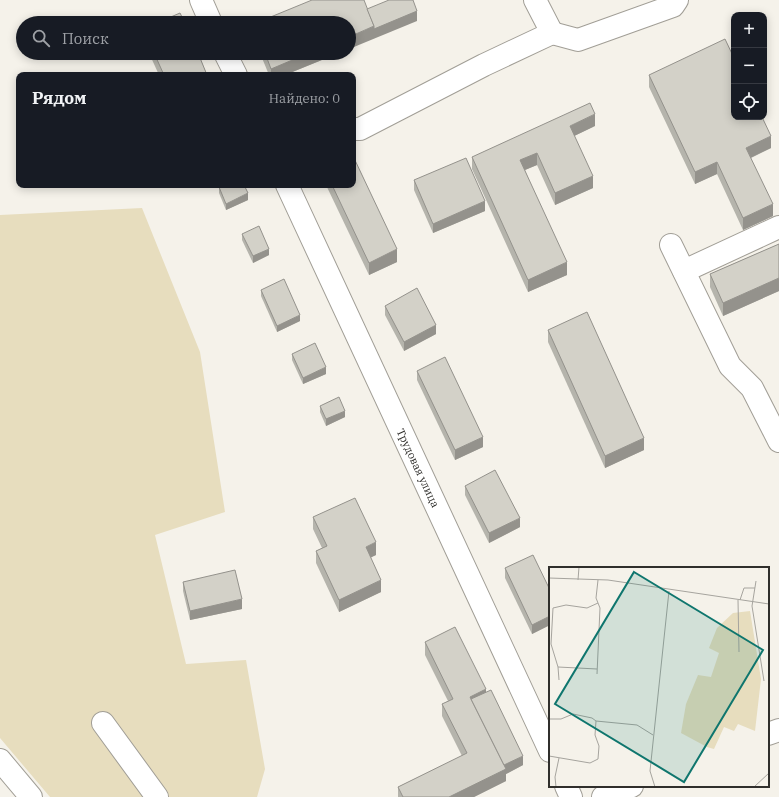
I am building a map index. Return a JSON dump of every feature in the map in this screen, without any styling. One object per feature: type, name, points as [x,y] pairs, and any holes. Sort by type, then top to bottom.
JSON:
[{"type":"street","points":[[201,0],[208,16]]},
{"type":"street","points":[[535,0],[552,33]]},
{"type":"street","points":[[356,129],[360,130],[484,64],[552,33],[578,40],[672,6],[677,0]]},
{"type":"street","points":[[228,60],[234,72]]},
{"type":"street","name":"Трудовая улица","points":[[288,188],[549,749]]},
{"type":"street","points":[[684,271],[779,227]]},
{"type":"street","points":[[671,245],[730,366],[752,388],[779,441]]},
{"type":"street","points":[[103,723],[157,797]]},
{"type":"street","points":[[769,734],[779,730]]},
{"type":"street","points":[[0,760],[31,797]]},
{"type":"street","points":[[566,787],[571,797]]},
{"type":"street","points":[[603,797],[629,787]]},
{"type":"shaded area","points":[[142,208],[200,352],[225,512],[155,535],[186,664],[246,660],[265,769],[257,797],[50,797],[0,738],[0,215]]},
{"type":"building","points":[[312,0],[364,0],[374,26],[356,34],[356,16],[273,16]]},
{"type":"building","points":[[389,0],[413,0],[417,11],[374,29],[367,9]]},
{"type":"building","points":[[180,13],[182,16],[173,16]]},
{"type":"building","points":[[725,39],[731,52],[731,120],[763,120],[771,136],[746,148],[773,204],[743,218],[717,162],[695,172],[649,75]]},
{"type":"building","points":[[157,60],[201,60],[206,72],[163,72]]},
{"type":"building","points":[[268,60],[292,60],[271,69]]},
{"type":"building","points":[[590,103],[595,114],[570,126],[593,176],[555,193],[537,153],[520,160],[567,262],[528,280],[472,157]]},
{"type":"building","points":[[466,158],[485,201],[433,224],[414,180]]},
{"type":"building","points":[[356,162],[397,249],[369,263],[333,188],[356,188]]},
{"type":"building","points":[[219,188],[246,188],[248,193],[226,204]]},
{"type":"building","points":[[259,226],[269,249],[253,256],[242,234]]},
{"type":"building","points":[[779,244],[779,278],[723,303],[710,274]]},
{"type":"building","points":[[284,279],[300,315],[277,326],[261,290]]},
{"type":"building","points":[[417,288],[436,325],[404,342],[385,306]]},
{"type":"building","points":[[587,312],[644,438],[605,456],[548,330]]},
{"type":"building","points":[[315,343],[326,367],[303,378],[292,354]]},
{"type":"building","points":[[445,357],[483,437],[455,450],[417,371]]},
{"type":"building","points":[[339,397],[345,411],[326,419],[320,406]]},
{"type":"building","points":[[495,470],[520,518],[489,533],[465,486]]},
{"type":"building","points":[[355,498],[376,542],[366,547],[381,580],[339,600],[316,551],[327,546],[313,517]]},
{"type":"building","points":[[533,555],[549,588],[549,616],[532,625],[505,568]]},
{"type":"building","points":[[235,570],[242,599],[190,611],[183,582]]},
{"type":"building","points":[[455,627],[486,689],[470,697],[506,769],[449,797],[403,797],[398,787],[467,753],[442,704],[453,699],[425,642]]},
{"type":"building","points":[[491,690],[523,756],[504,765],[471,699]]}]
